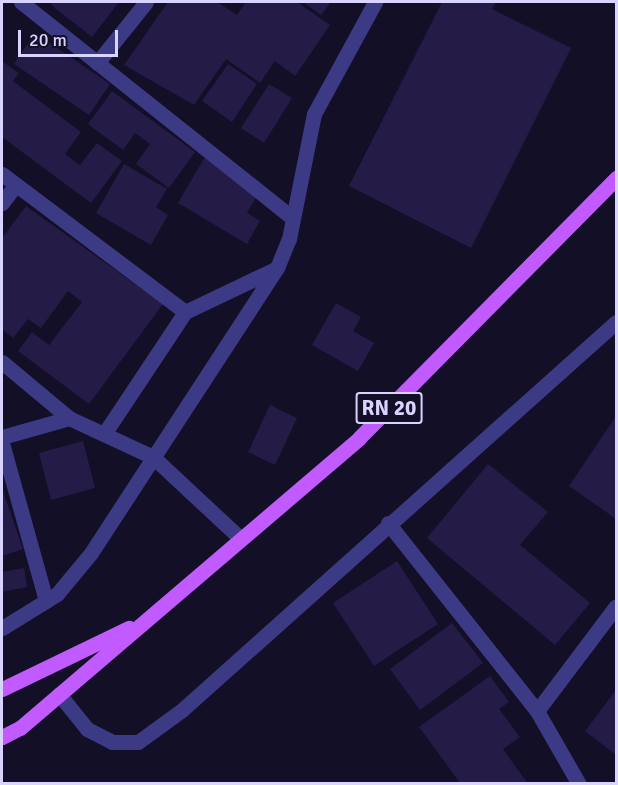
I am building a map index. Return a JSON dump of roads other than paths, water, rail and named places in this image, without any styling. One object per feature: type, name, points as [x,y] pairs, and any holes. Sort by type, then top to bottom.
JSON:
[{"type":"main road","name":"RN 20","points":[[2,737],[60,694],[359,438],[616,178]]},
{"type":"main road","name":"RN 20","points":[[2,689],[146,621]]},
{"type":"street","points":[[21,2],[293,218]]},
{"type":"street","points":[[97,63],[147,2]]},
{"type":"street","points":[[2,628],[46,601],[91,553],[277,268],[293,218],[314,114],[375,2]]},
{"type":"street","points":[[2,174],[185,312]]},
{"type":"street","points":[[2,203],[15,186]]},
{"type":"street","points":[[104,434],[185,312],[277,268]]},
{"type":"street","points":[[60,694],[87,729],[111,742],[138,742],[182,710],[388,523],[616,322]]},
{"type":"street","points":[[2,362],[69,418],[153,457],[241,539]]},
{"type":"street","points":[[2,437],[69,418]]},
{"type":"street","points":[[2,443],[46,601]]},
{"type":"street","points":[[388,523],[537,711],[579,783]]},
{"type":"street","points":[[537,711],[616,606]]}]
